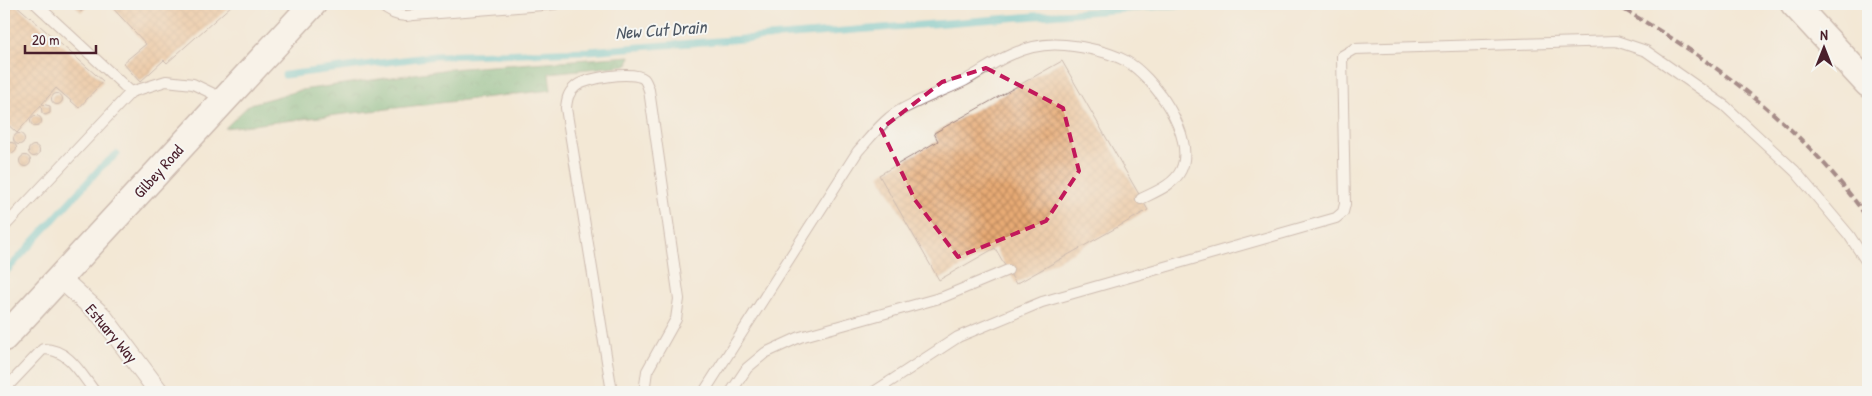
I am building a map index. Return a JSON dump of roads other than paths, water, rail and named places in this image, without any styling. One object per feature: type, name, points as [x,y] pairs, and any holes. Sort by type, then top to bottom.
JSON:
[{"type":"street","name":"Gilbey Road","points":[[4,338],[313,4]]},
{"type":"street","points":[[1794,4],[1868,84]]},
{"type":"street","name":"Estuary Way","points":[[60,278],[102,316],[159,392]]},
{"type":"lane","points":[[36,4],[131,92]]},
{"type":"lane","points":[[380,4],[391,14],[414,15],[554,4]]},
{"type":"lane","points":[[414,15],[442,4]]},
{"type":"lane","points":[[874,392],[958,337],[1042,302],[1336,218],[1343,212],[1346,204],[1342,56],[1354,49],[1616,41],[1646,51],[1725,106],[1795,171],[1849,235],[1868,264]]},
{"type":"lane","points":[[704,392],[858,151],[890,116],[965,80],[1010,55],[1039,46],[1064,45],[1098,50],[1125,61],[1149,80],[1169,108],[1183,140],[1185,157],[1180,172],[1168,185],[1142,199]]},
{"type":"lane","points":[[612,392],[566,108],[568,96],[576,85],[590,79],[633,75],[644,79],[649,90],[679,299],[676,319],[647,371],[644,392]]},
{"type":"lane","points":[[4,228],[131,92],[166,81],[193,84],[224,99]]},
{"type":"lane","points":[[731,392],[747,368],[765,353],[800,337],[943,297],[1008,270]]},
{"type":"lane","points":[[4,390],[43,349],[54,349],[64,354],[96,392]]},
{"type":"waterway","name":"New Cut Drain","points":[[285,75],[435,56],[588,51],[1189,4]]},
{"type":"waterway","name":"New Cut Drain","points":[[4,274],[101,167],[117,154]]},
{"type":"railway","points":[[1614,4],[1686,47],[1754,97],[1815,154],[1868,219]]}]
